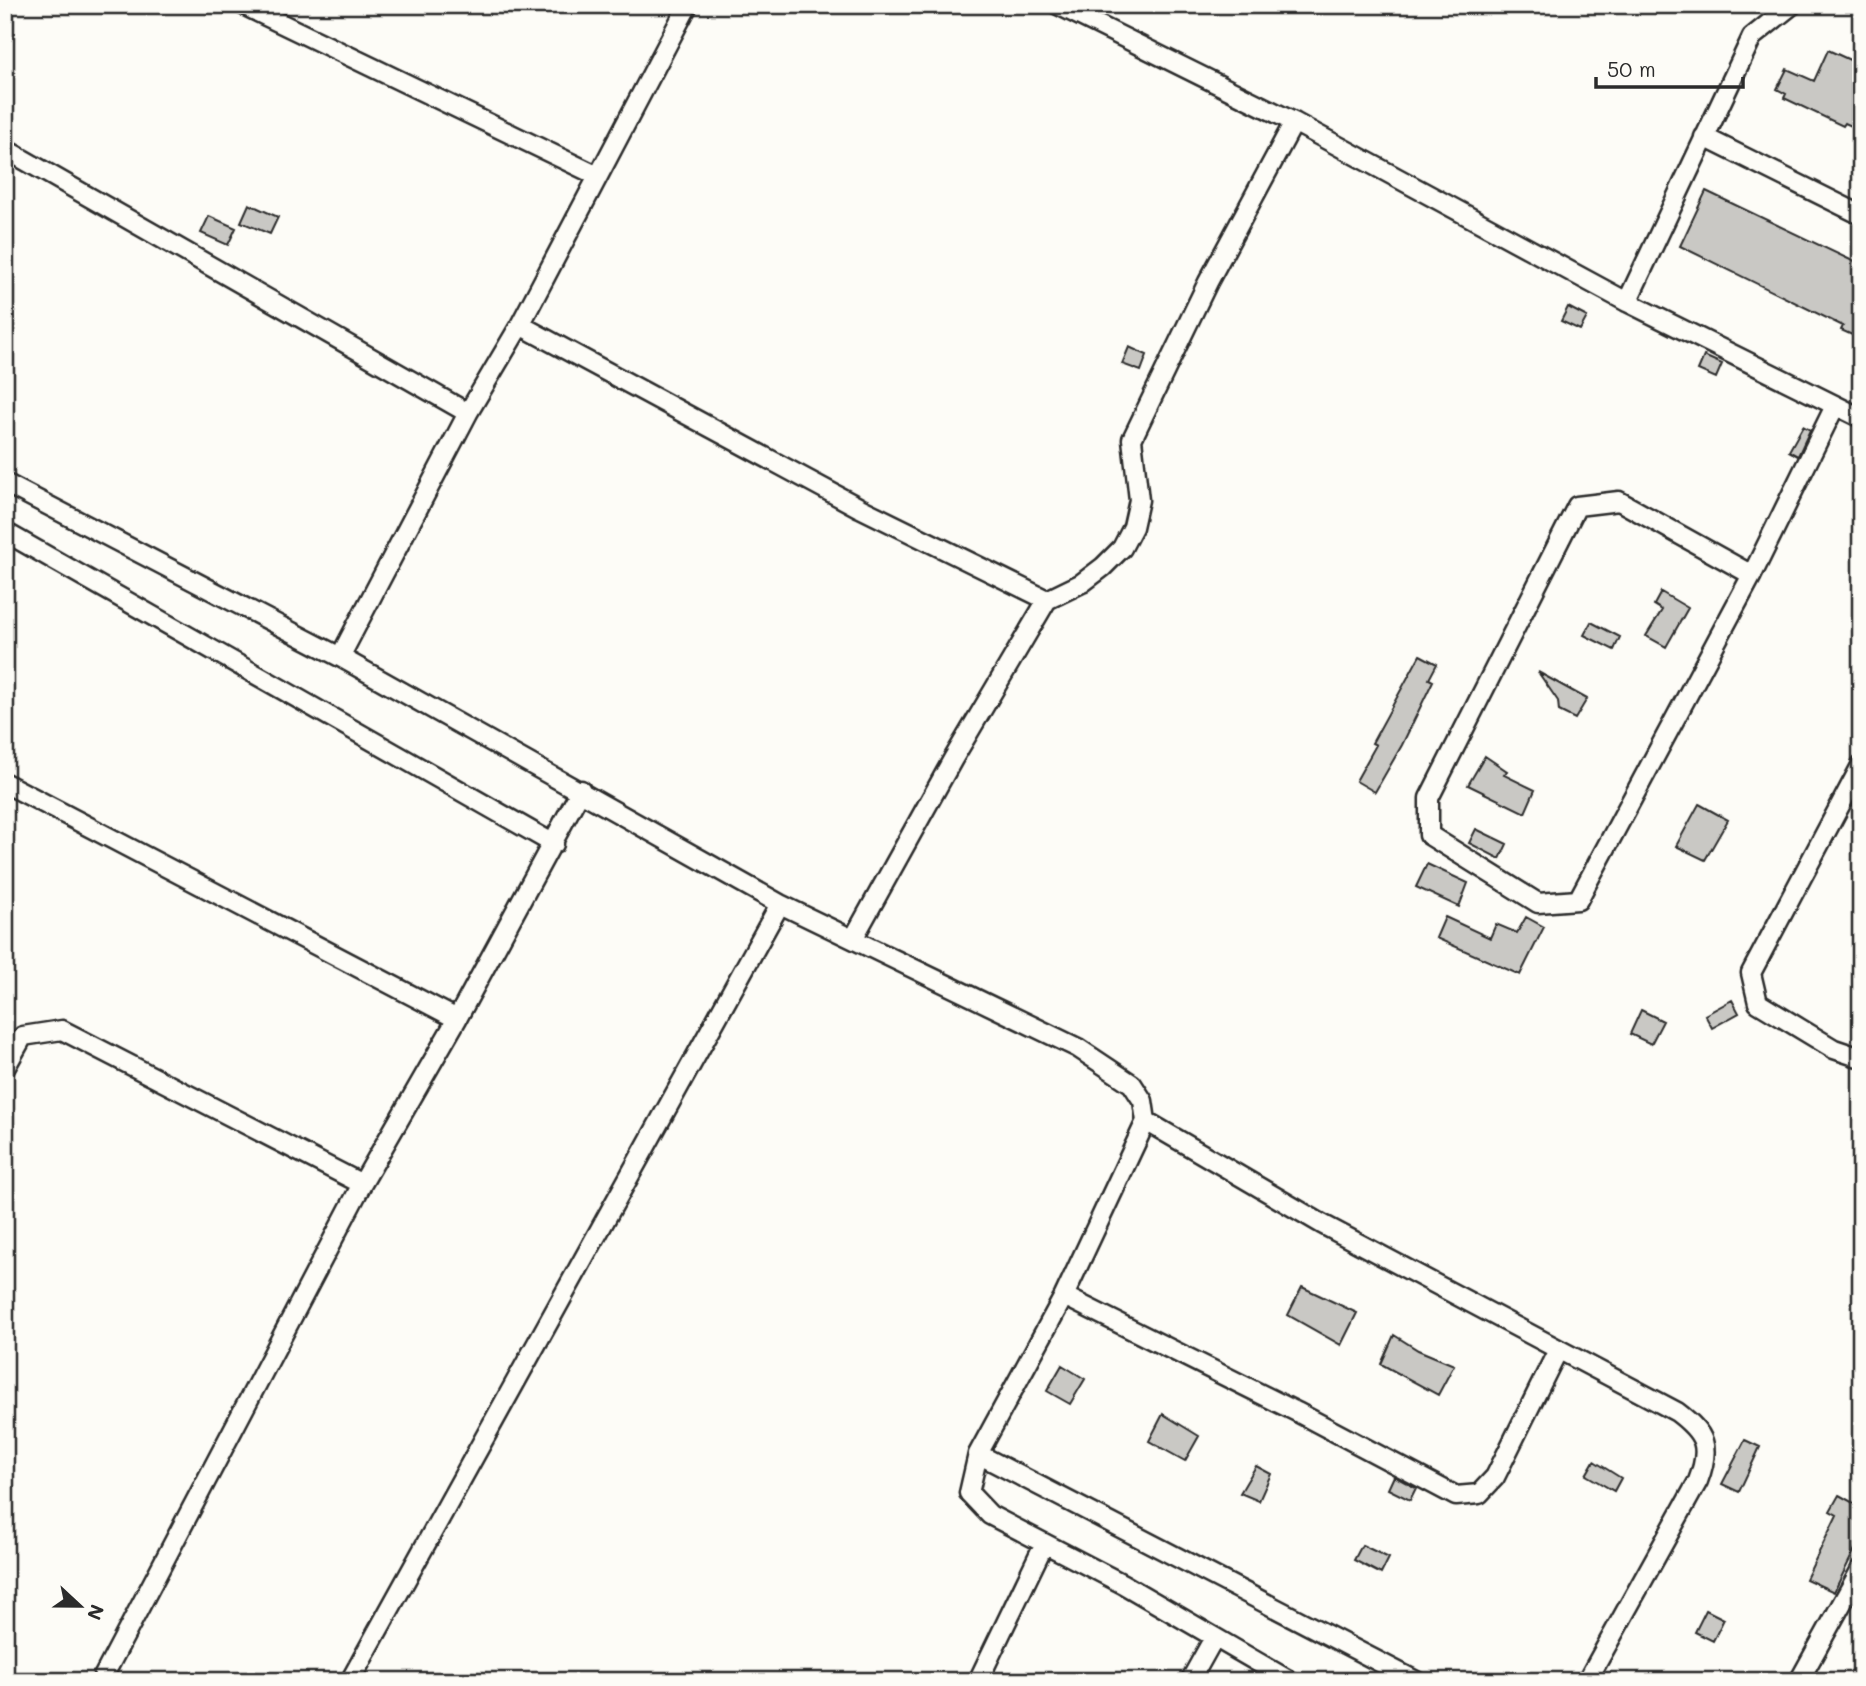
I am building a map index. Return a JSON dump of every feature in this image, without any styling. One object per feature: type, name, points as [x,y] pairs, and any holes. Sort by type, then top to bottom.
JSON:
[{"type":"street","points":[[243,5],[596,175]]},
{"type":"street","points":[[340,657],[468,413],[520,325],[596,175],[688,5]]},
{"type":"street","points":[[1058,5],[1294,121],[1628,302],[1861,418]]},
{"type":"street","points":[[1628,302],[1752,37],[1792,5]]},
{"type":"street","points":[[853,939],[953,759],[1047,600],[1082,583],[1122,548],[1133,527],[1139,500],[1132,439],[1208,282],[1294,121]]},
{"type":"street","points":[[1704,137],[1861,215]]},
{"type":"street","points":[[5,149],[468,413]]},
{"type":"street","points":[[520,325],[860,508],[1047,600]]},
{"type":"street","points":[[1752,575],[1619,501],[1577,506],[1429,798],[1429,835],[1538,903],[1578,900],[1752,575],[1835,406]]},
{"type":"street","points":[[5,483],[340,657],[780,904],[1078,1048],[1110,1067],[1138,1091],[1146,1121],[1064,1296],[978,1454],[969,1493],[990,1515],[1123,1584],[1290,1681]]},
{"type":"street","points":[[5,532],[555,844]]},
{"type":"street","points":[[1861,766],[1751,973],[1758,1003],[1834,1049],[1861,1058]]},
{"type":"street","points":[[5,783],[457,1020]]},
{"type":"street","points":[[101,1681],[362,1184],[555,844],[581,790]]},
{"type":"street","points":[[350,1681],[780,904]]},
{"type":"street","points":[[5,1068],[23,1036],[62,1030],[362,1184]]},
{"type":"street","points":[[1146,1121],[1322,1224],[1677,1412],[1698,1427],[1706,1446],[1705,1464],[1698,1481],[1587,1681]]},
{"type":"street","points":[[1064,1296],[1456,1496],[1470,1497],[1486,1489],[1496,1477],[1558,1350]]},
{"type":"street","points":[[978,1454],[1416,1681]]},
{"type":"street","points":[[978,1681],[1044,1544]]},
{"type":"street","points":[[1800,1681],[1861,1569]]},
{"type":"street","points":[[1190,1681],[1214,1638]]},
{"type":"building","points":[[1828,50],[1861,65],[1861,119],[1856,128],[1845,123],[1843,126],[1784,98],[1786,94],[1777,89],[1787,69],[1814,81]]},
{"type":"building","points":[[1706,191],[1861,265],[1861,339],[1841,330],[1843,326],[1680,246]]},
{"type":"building","points":[[249,204],[278,217],[270,234],[241,222]]},
{"type":"building","points":[[209,216],[236,228],[228,245],[201,233]]},
{"type":"building","points":[[1568,307],[1587,317],[1580,330],[1561,321]]},
{"type":"building","points":[[1129,347],[1147,355],[1141,371],[1122,364]]},
{"type":"building","points":[[1704,356],[1722,364],[1716,378],[1698,370]]},
{"type":"building","points":[[1803,426],[1810,430],[1798,456],[1789,451]]},
{"type":"building","points":[[1661,592],[1688,608],[1666,647],[1646,636],[1662,610],[1654,605]]},
{"type":"building","points":[[1591,622],[1620,637],[1614,650],[1584,635]]},
{"type":"building","points":[[1420,655],[1437,664],[1429,679],[1433,681],[1402,745],[1375,792],[1356,781],[1376,745],[1372,743]]},
{"type":"building","points":[[1538,672],[1587,699],[1575,719],[1559,711],[1558,701]]},
{"type":"building","points":[[1485,756],[1507,771],[1504,775],[1535,790],[1525,813],[1468,785]]},
{"type":"building","points":[[1699,804],[1728,820],[1705,860],[1676,846]]},
{"type":"building","points":[[1476,829],[1507,844],[1500,859],[1469,843]]},
{"type":"building","points":[[1427,864],[1468,883],[1459,907],[1416,887]]},
{"type":"building","points":[[1445,917],[1490,938],[1496,924],[1517,933],[1526,917],[1544,927],[1520,975],[1436,938]]},
{"type":"building","points":[[1732,1000],[1739,1013],[1712,1028],[1705,1015]]},
{"type":"building","points":[[1641,1010],[1663,1021],[1651,1044],[1630,1034]]},
{"type":"building","points":[[1302,1287],[1357,1313],[1341,1345],[1288,1315]]},
{"type":"building","points":[[1394,1335],[1418,1350],[1454,1365],[1438,1395],[1381,1364]]},
{"type":"building","points":[[1062,1365],[1085,1379],[1070,1404],[1047,1391]]},
{"type":"building","points":[[1163,1414],[1199,1436],[1185,1461],[1149,1441]]},
{"type":"building","points":[[1745,1440],[1760,1447],[1739,1492],[1722,1484]]},
{"type":"building","points":[[1594,1461],[1621,1478],[1614,1491],[1586,1475]]},
{"type":"building","points":[[1256,1466],[1271,1474],[1259,1501],[1240,1493]]},
{"type":"building","points":[[1394,1476],[1416,1488],[1410,1500],[1388,1489]]},
{"type":"building","points":[[1839,1495],[1861,1507],[1861,1537],[1834,1592],[1806,1579],[1837,1515],[1830,1511]]},
{"type":"building","points":[[1362,1545],[1389,1558],[1381,1574],[1354,1560]]},
{"type":"building","points":[[1706,1610],[1724,1619],[1713,1641],[1695,1632]]}]
